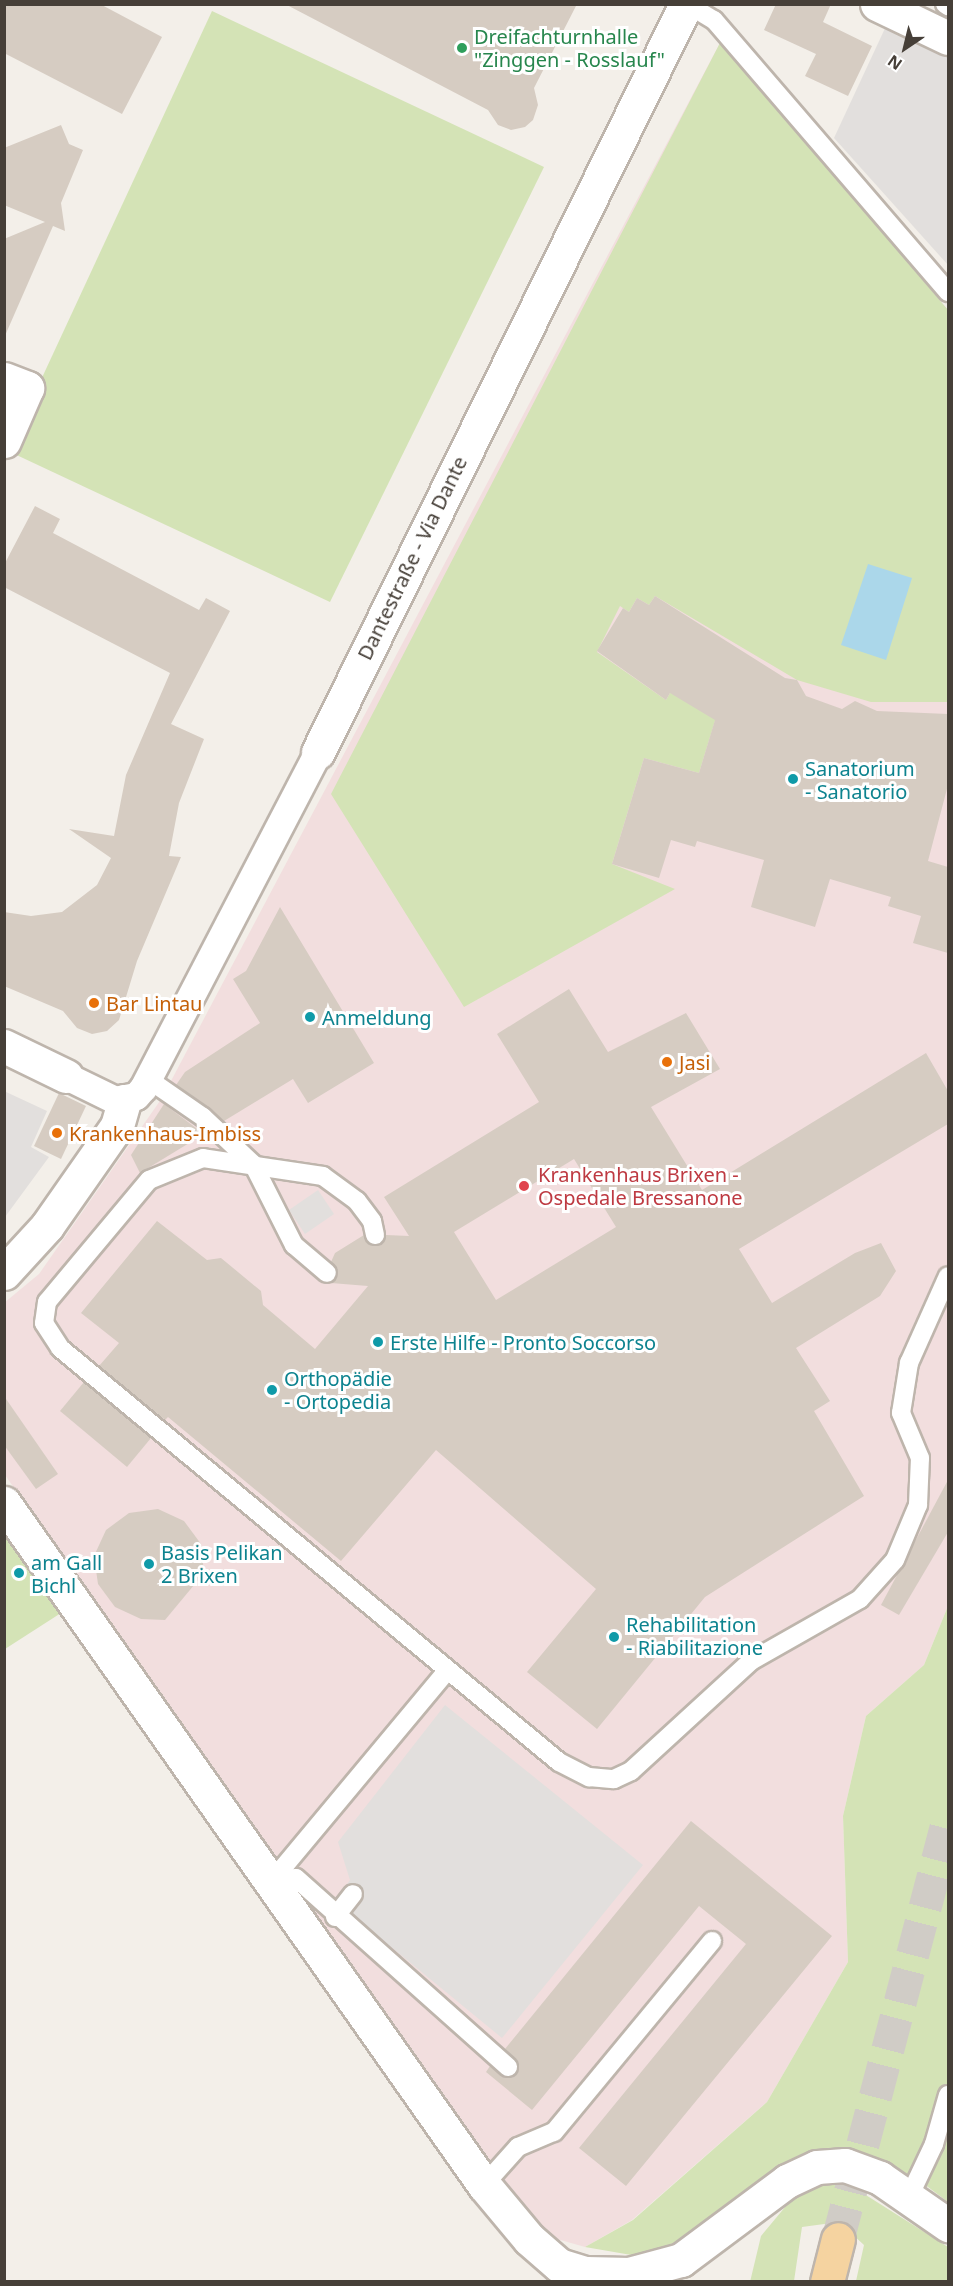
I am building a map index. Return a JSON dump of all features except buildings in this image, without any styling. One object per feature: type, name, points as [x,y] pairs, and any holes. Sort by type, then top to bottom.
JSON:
[{"type":"main road","points":[[827,2282],[838,2239]]},
{"type":"street","name":"Dantestraße - Via Dante","points":[[124,1101],[136,1095],[148,1079],[318,752],[687,4]]},
{"type":"street","points":[[877,4],[948,38]]},
{"type":"street","points":[[4,379],[27,388],[4,441]]},
{"type":"street","points":[[4,1046],[115,1101],[124,1101],[117,1126],[47,1226],[4,1273]]},
{"type":"street","points":[[4,1503],[484,2185],[529,2239],[559,2265],[596,2274],[629,2274],[681,2260],[787,2181],[817,2167],[845,2165],[909,2197],[948,2224]]},
{"type":"lane","points":[[687,4],[714,20],[948,292]]},
{"type":"lane","points":[[148,1079],[203,1117],[253,1164],[294,1245],[327,1273]]},
{"type":"lane","points":[[375,1235],[372,1221],[357,1201],[323,1176],[203,1158],[149,1180],[47,1302],[44,1323],[60,1348],[559,1762],[589,1777],[614,1779],[631,1771],[751,1661],[860,1599],[895,1560],[918,1505],[920,1458],[901,1413],[909,1362],[948,1276]]},
{"type":"lane","points":[[271,1882],[391,1723],[447,1671]]},
{"type":"lane","points":[[271,1882],[296,1878],[335,1917],[508,2067]]},
{"type":"lane","points":[[335,1917],[353,1894]]},
{"type":"lane","points":[[484,2185],[518,2147],[554,2133],[712,1941]]},
{"type":"lane","points":[[909,2197],[934,2144],[948,2095]]},
{"type":"shaded area","points":[[887,24],[948,53],[948,265],[834,138]]},
{"type":"shaded area","name":"Krankenhaus Brixen - Ospedale Bressanone","points":[[721,41],[948,310],[948,1606],[924,1665],[866,1716],[843,1816],[848,1962],[767,2102],[632,2220],[585,2247],[550,2237],[508,2193],[5,1475],[4,1303],[39,1274],[162,1098]]},
{"type":"shaded area","points":[[4,1091],[47,1111],[31,1147],[49,1157],[5,1217]]},
{"type":"shaded area","points":[[318,1190],[334,1214],[305,1234],[289,1210]]},
{"type":"shaded area","points":[[445,1705],[643,1865],[502,2038],[335,1901],[350,1880],[338,1842]]},
{"type":"green space","points":[[212,11],[544,167],[330,602],[8,451]]},
{"type":"green space","points":[[721,41],[948,310],[948,702],[871,702],[797,680],[655,596],[649,605],[637,598],[629,612],[620,606],[597,652],[666,700],[670,693],[721,701],[699,773],[644,758],[612,864],[675,889],[464,1007],[331,794]]},
{"type":"green space","name":"am Gall Bichl","points":[[5,1533],[61,1613],[4,1649]]},
{"type":"green space","points":[[948,1606],[948,2202],[928,2187],[862,2156],[643,2257],[585,2247],[633,2220],[767,2102],[848,1962],[843,1816],[866,1716],[924,1665]]},
{"type":"green space","points":[[822,2185],[850,2185],[948,2247],[948,2281],[856,2281],[864,2245],[839,2222],[802,2227],[794,2281],[750,2282],[761,2236],[791,2200]]},
{"type":"water","points":[[868,564],[912,578],[886,660],[841,645]]},
{"type":"tunnel","points":[[838,2239],[948,1820]]},
{"type":"place","name":"Dreifachturnhalle \"Zinggen - Rosslauf\"","points":[[462,48]]},
{"type":"place","name":"Sanatorium - Sanatorio","points":[[793,779]]},
{"type":"place","name":"Bar Lintau","points":[[94,1003]]},
{"type":"place","name":"Anmeldung","points":[[310,1017]]},
{"type":"place","name":"Jasi","points":[[667,1062]]},
{"type":"place","name":"Krankenhaus-Imbiss","points":[[57,1133]]},
{"type":"place","name":"Krankenhaus Brixen - Ospedale Bressanone","points":[[524,1186]]},
{"type":"place","name":"Erste Hilfe - Pronto Soccorso","points":[[378,1342]]},
{"type":"place","name":"Orthopädie - Ortopedia","points":[[272,1390]]},
{"type":"place","name":"Basis Pelikan 2 Brixen","points":[[149,1564]]},
{"type":"place","name":"am Gall Bichl","points":[[19,1573]]},
{"type":"place","name":"Rehabilitation - Riabilitazione","points":[[614,1637]]}]
